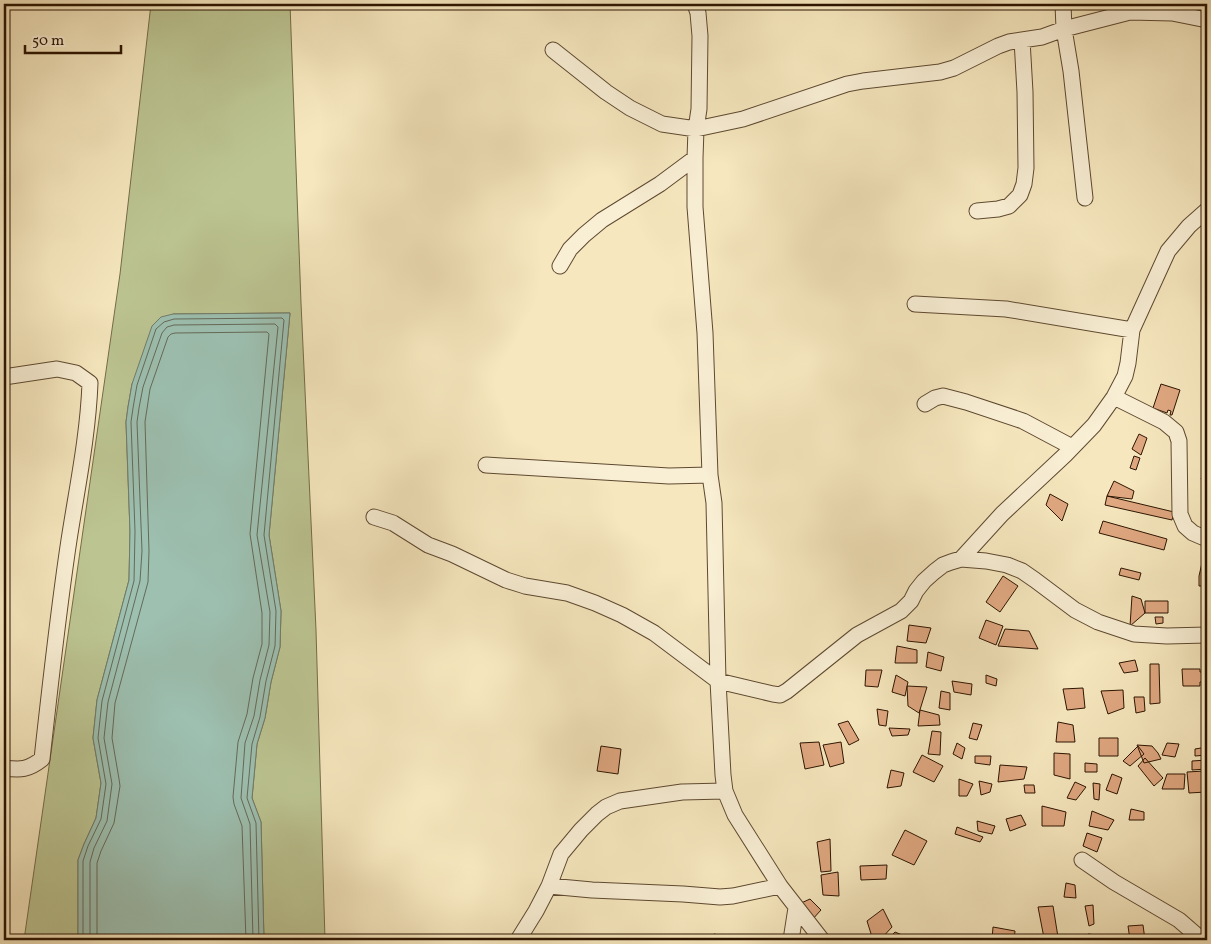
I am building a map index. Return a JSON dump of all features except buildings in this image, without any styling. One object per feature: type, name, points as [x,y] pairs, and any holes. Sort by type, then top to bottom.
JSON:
[{"type":"street","points":[[1063,4],[1064,29],[1071,71],[1085,198]]},
{"type":"street","points":[[700,7],[700,83],[696,129],[695,207],[705,333],[710,475],[714,503],[718,681],[725,791],[735,815],[780,886],[822,940]]},
{"type":"street","points":[[553,50],[606,92],[630,108],[662,124],[696,129],[743,119],[847,84],[940,72],[954,68],[1009,42],[1042,37],[1064,29],[1130,12],[1172,13],[1207,20]]},
{"type":"street","points":[[977,211],[1009,206],[1020,195],[1024,184],[1026,168],[1025,92],[1022,40]]},
{"type":"street","points":[[560,266],[570,249],[602,220],[660,184],[695,158]]},
{"type":"street","points":[[961,559],[1002,514],[1094,424],[1114,397],[1125,376],[1132,330],[1168,251],[1189,226],[1207,210]]},
{"type":"street","points":[[915,304],[1006,309],[1132,330]]},
{"type":"street","points":[[4,377],[56,369],[76,373],[90,382],[89,412],[51,674],[42,759],[26,768],[4,768]]},
{"type":"street","points":[[925,404],[934,398],[943,396],[966,402],[1023,421],[1072,447]]},
{"type":"street","points":[[1114,397],[1164,422],[1176,432],[1179,441],[1180,514],[1185,526],[1193,533],[1207,539]]},
{"type":"street","points":[[486,465],[660,475],[710,475]]},
{"type":"street","points":[[374,517],[394,523],[428,545],[452,554],[506,580],[525,586],[567,593],[595,603],[654,633],[718,681],[780,695],[857,635],[901,611],[911,601],[924,581],[943,565],[961,559],[1007,564],[1022,571],[1075,610],[1098,622],[1134,634],[1168,636],[1207,635]]},
{"type":"street","points":[[518,940],[549,886],[562,854],[596,814],[606,807],[620,802],[682,792],[725,791]]},
{"type":"street","points":[[1082,860],[1114,882],[1179,920],[1202,940]]},
{"type":"street","points":[[549,886],[720,897],[780,886]]},
{"type":"street","points":[[791,940],[796,908]]},
{"type":"green space","points":[[151,4],[290,4],[316,630],[325,940],[264,940],[261,822],[252,798],[257,744],[265,718],[271,682],[280,647],[281,611],[269,535],[290,313],[173,314],[132,384],[126,422],[130,531],[129,580],[97,700],[93,738],[101,783],[96,818],[78,860],[78,940],[24,940],[120,274]]},
{"type":"water","points":[[290,313],[269,535],[281,611],[280,647],[271,682],[265,718],[257,744],[252,798],[261,822],[264,940],[78,940],[78,860],[96,818],[101,783],[93,738],[97,700],[129,580],[130,531],[126,422],[132,384],[152,326],[161,317],[173,314]]}]
